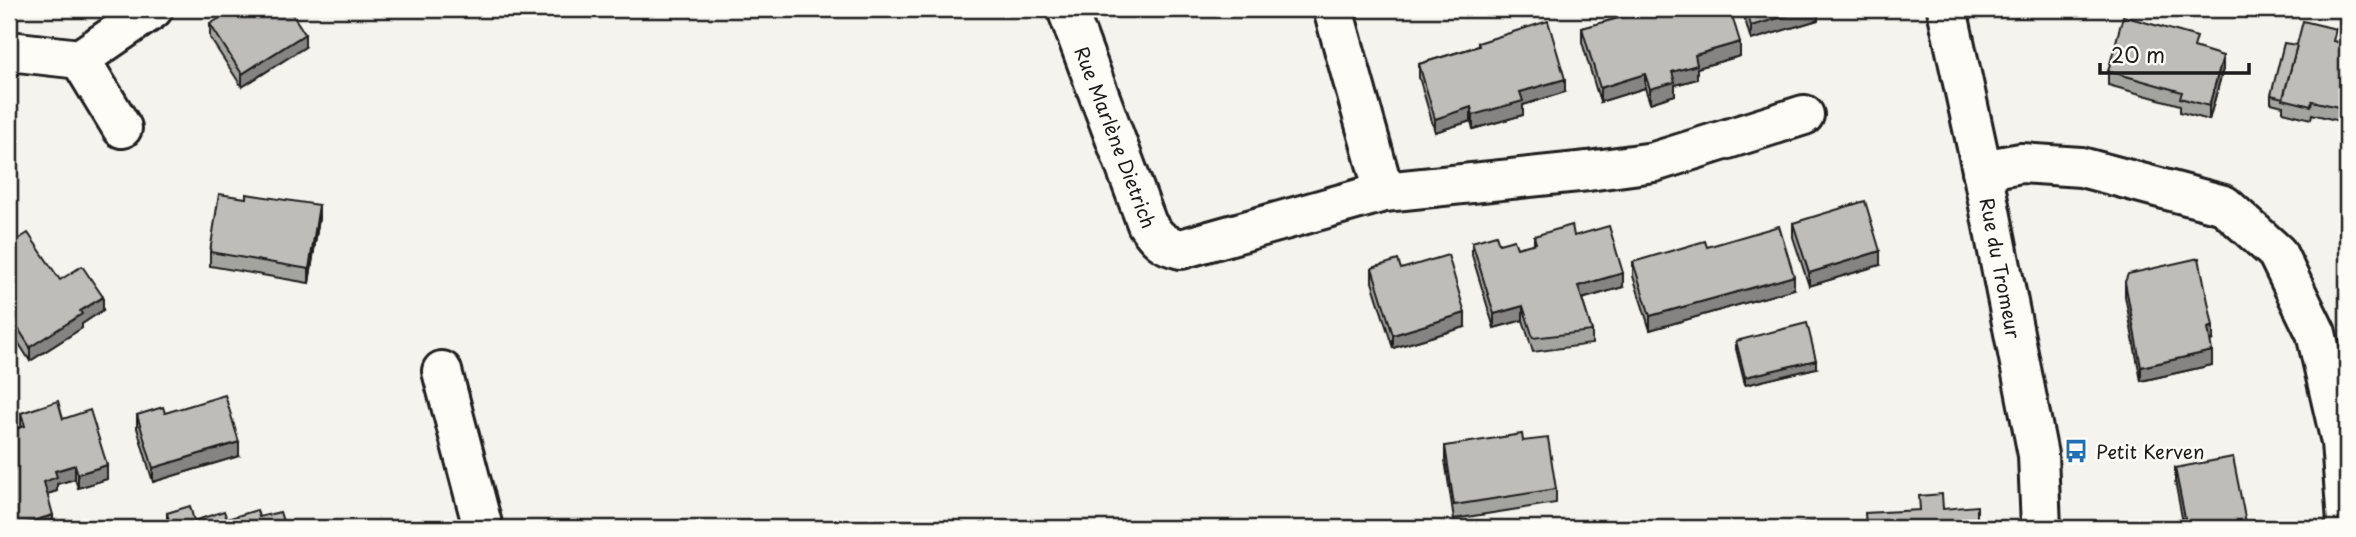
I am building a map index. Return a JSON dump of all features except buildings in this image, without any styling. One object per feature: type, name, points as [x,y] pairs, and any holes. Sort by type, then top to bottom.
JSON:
[{"type":"street","points":[[9,51],[80,59],[153,9]]},
{"type":"street","name":"Rue Marlène Dietrich","points":[[1067,9],[1147,224],[1156,238],[1165,245],[1181,249],[1384,192],[1588,172],[1654,162],[1804,115]]},
{"type":"street","points":[[1333,9],[1384,192]]},
{"type":"street","name":"Rue du Tromeur","points":[[1947,9],[1982,170],[2038,455],[2041,528]]},
{"type":"street","points":[[80,59],[122,128]]},
{"type":"street","points":[[1982,170],[2021,163],[2081,167],[2224,205],[2277,253],[2316,333],[2341,442],[2347,522],[2345,528]]},
{"type":"street","points":[[442,371],[483,528]]},
{"type":"place","name":"Petit Kerven","points":[[2076,451]]}]
